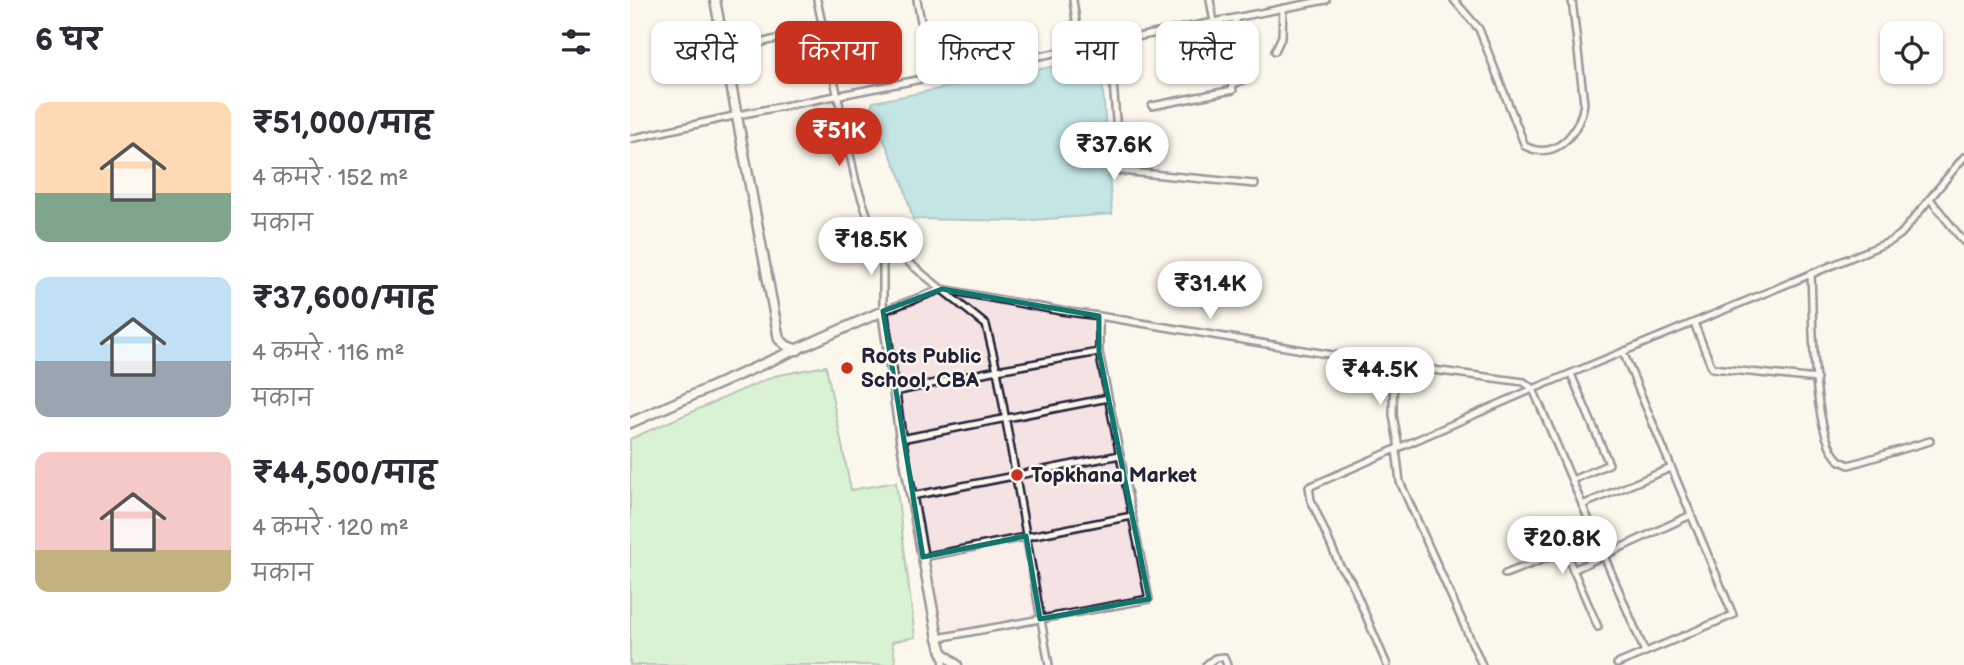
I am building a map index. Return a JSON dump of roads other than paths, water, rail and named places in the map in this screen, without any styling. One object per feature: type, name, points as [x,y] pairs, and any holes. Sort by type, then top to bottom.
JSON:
[{"type":"street","points":[[715,0],[719,21]]},
{"type":"street","points":[[817,0],[822,21]]},
{"type":"street","points":[[917,0],[921,21]]},
{"type":"street","points":[[1073,0],[1076,21]]},
{"type":"street","points":[[1210,0],[1214,21]]},
{"type":"street","points":[[1220,21],[1326,0]]},
{"type":"street","points":[[1454,0],[1479,29],[1525,146],[1547,152],[1559,147],[1583,113],[1572,0]]},
{"type":"street","points":[[1275,51],[1282,36],[1283,8]]},
{"type":"street","points":[[1152,106],[1233,90],[1224,50],[1236,18]]},
{"type":"street","points":[[630,139],[916,80]]},
{"type":"street","points":[[732,84],[779,339],[775,352],[766,364]]},
{"type":"street","points":[[834,84],[856,182],[870,223],[883,242],[986,325],[997,370],[1049,665]]},
{"type":"street","points":[[1113,84],[1120,171],[1255,184]]},
{"type":"street","points":[[1387,665],[1350,581],[1340,566],[1308,491],[1310,487],[1533,389],[1891,242],[1901,234],[1964,157]]},
{"type":"street","points":[[1930,199],[1964,242]]},
{"type":"street","points":[[883,242],[883,311],[894,393],[944,665]]},
{"type":"street","points":[[1811,274],[1819,412],[1826,437],[1838,459],[1849,465],[1930,442]]},
{"type":"street","points":[[630,423],[883,311],[942,289],[1394,365],[1524,382],[1533,389],[1645,652]]},
{"type":"street","points":[[938,638],[1149,598],[1099,352],[1100,316]]},
{"type":"street","points":[[1694,323],[1712,368],[1817,379]]},
{"type":"street","points":[[779,339],[786,346],[798,350]]},
{"type":"street","points":[[894,393],[997,370],[1099,352]]},
{"type":"street","points":[[1617,664],[1733,615],[1623,352]]},
{"type":"street","points":[[1394,365],[1393,415],[1400,482],[1482,665]]},
{"type":"street","points":[[1571,374],[1609,464],[1572,480]]},
{"type":"street","points":[[901,439],[1108,398]]},
{"type":"street","points":[[912,496],[1120,455]]},
{"type":"street","points":[[1582,505],[1671,468]]},
{"type":"street","points":[[1573,570],[1691,515]]},
{"type":"street","points":[[923,558],[1132,516]]},
{"type":"street","points":[[1505,575],[1565,551],[1598,627]]},
{"type":"street","points":[[942,652],[957,665]]},
{"type":"street","points":[[1206,665],[1215,658],[1224,657],[1227,665]]},
{"type":"water","points":[[1052,67],[1052,84],[1103,84],[1112,214],[1021,221],[913,219],[902,180],[870,110],[873,102],[964,84],[1038,84],[1038,69]]},
{"type":"place","name":"Roots Public School, CBA","points":[[847,368]]},
{"type":"place","name":"Topkhana Market","points":[[1017,475]]}]
